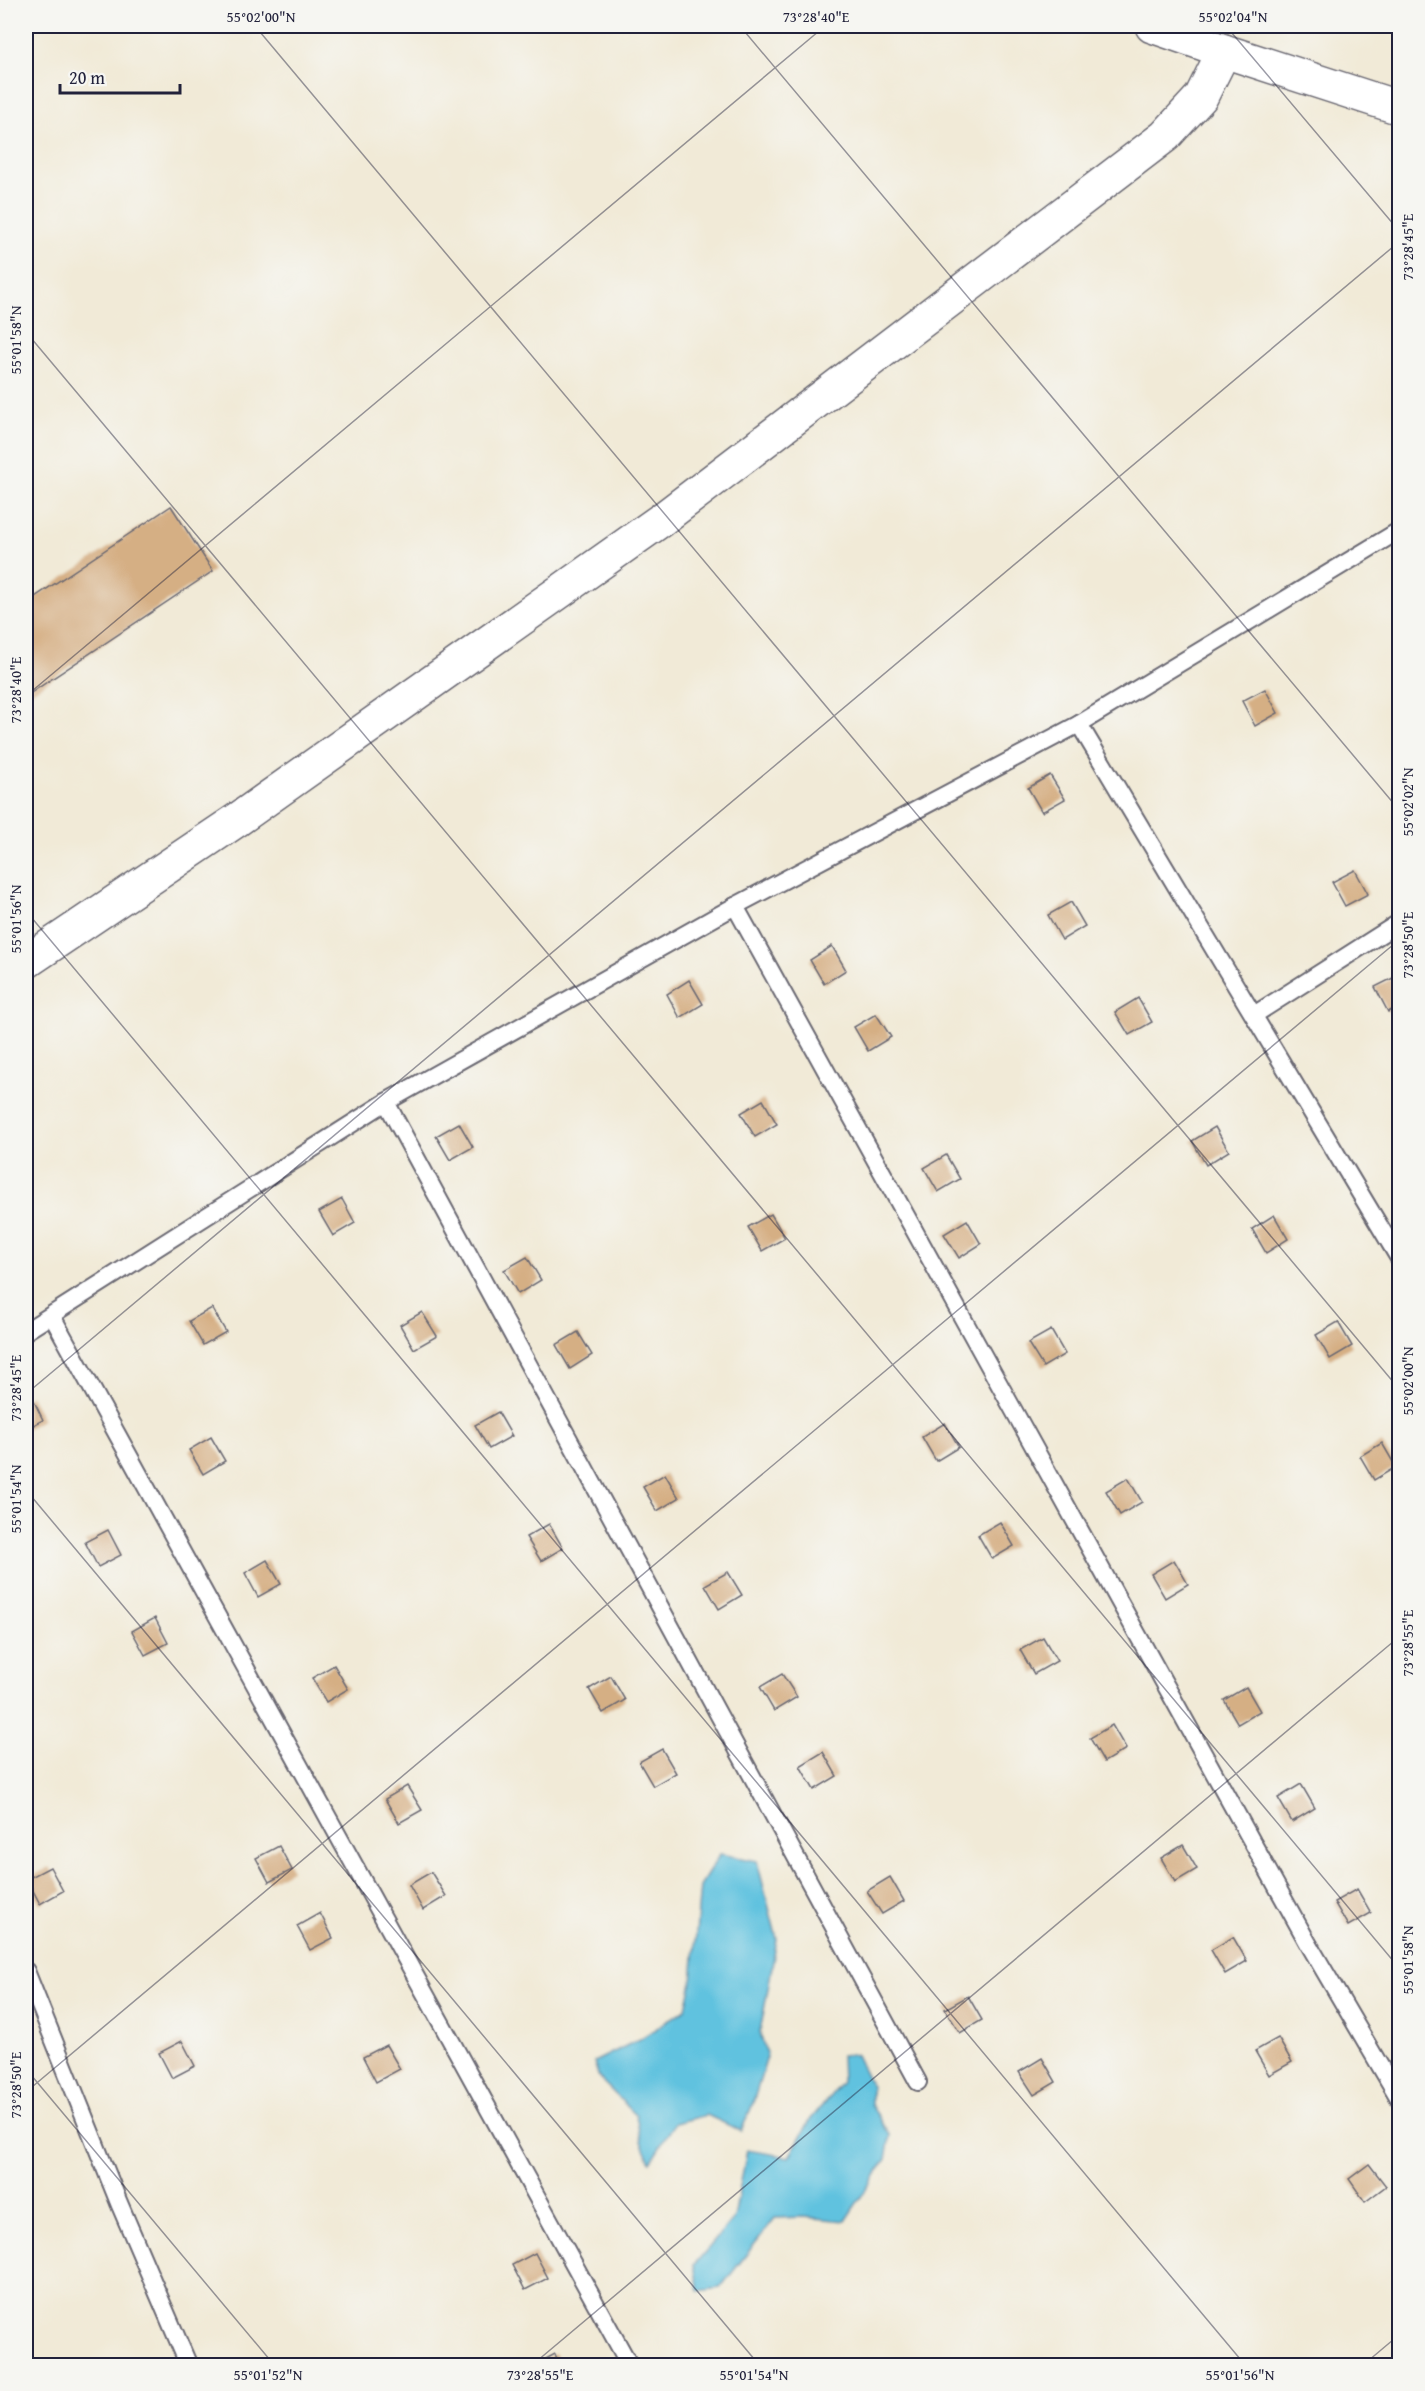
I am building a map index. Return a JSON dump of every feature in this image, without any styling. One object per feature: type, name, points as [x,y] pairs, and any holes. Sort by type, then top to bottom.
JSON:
[{"type":"street","points":[[1152,26],[1400,108]]},
{"type":"street","points":[[26,962],[237,820],[661,520],[1165,136],[1201,97],[1224,51]]},
{"type":"lane","points":[[26,1331],[386,1102],[735,906],[1079,724],[1400,530]]},
{"type":"lane","points":[[1079,724],[1400,1260]]},
{"type":"lane","points":[[735,906],[1302,1933],[1400,2100]]},
{"type":"lane","points":[[1254,1015],[1400,922]]},
{"type":"lane","points":[[386,1102],[918,2082]]},
{"type":"lane","points":[[52,1316],[630,2366]]},
{"type":"lane","points":[[26,1971],[119,2203],[189,2366]]},
{"type":"water","points":[[720,1854],[757,1861],[777,1939],[760,2032],[767,2057],[752,2106],[741,2131],[707,2115],[675,2123],[650,2162],[641,2141],[636,2115],[599,2078],[594,2062],[640,2039],[686,2009],[692,1982],[700,1886]]},
{"type":"water","points":[[841,2055],[856,2055],[871,2086],[871,2105],[890,2135],[886,2159],[845,2221],[804,2217],[775,2218],[720,2288],[699,2291],[694,2265],[734,2218],[747,2150],[789,2157],[811,2119],[842,2082]]},
{"type":"building","points":[[171,506],[213,571],[26,696],[26,603]]},
{"type":"building","points":[[1265,689],[1278,713],[1255,726],[1242,701]]},
{"type":"building","points":[[1050,775],[1065,799],[1042,812],[1028,788]]},
{"type":"building","points":[[1355,870],[1368,894],[1345,906],[1332,882]]},
{"type":"building","points":[[1071,902],[1085,926],[1062,940],[1048,915]]},
{"type":"building","points":[[832,946],[846,970],[824,984],[810,960]]},
{"type":"building","points":[[1399,975],[1400,1006],[1388,1012],[1375,987]]},
{"type":"building","points":[[689,980],[703,1004],[680,1018],[667,994]]},
{"type":"building","points":[[1138,998],[1152,1022],[1129,1035],[1115,1012]]},
{"type":"building","points":[[876,1014],[891,1037],[868,1051],[854,1027]]},
{"type":"building","points":[[763,1100],[777,1124],[755,1137],[741,1113]]},
{"type":"building","points":[[459,1123],[473,1147],[450,1160],[436,1136]]},
{"type":"building","points":[[1215,1127],[1229,1151],[1206,1165],[1192,1141]]},
{"type":"building","points":[[946,1155],[960,1179],[938,1192],[924,1168]]},
{"type":"building","points":[[342,1199],[355,1223],[333,1236],[319,1212]]},
{"type":"building","points":[[771,1214],[785,1238],[762,1251],[748,1227]]},
{"type":"building","points":[[1274,1215],[1288,1239],[1266,1253],[1252,1229]]},
{"type":"building","points":[[967,1220],[981,1244],[959,1258],[944,1234]]},
{"type":"building","points":[[527,1257],[541,1280],[518,1294],[504,1270]]},
{"type":"building","points":[[212,1308],[226,1332],[203,1345],[189,1321]]},
{"type":"building","points":[[422,1312],[437,1336],[414,1349],[400,1325]]},
{"type":"building","points":[[1338,1322],[1352,1346],[1330,1359],[1316,1335]]},
{"type":"building","points":[[1051,1330],[1065,1354],[1043,1367],[1028,1343]]},
{"type":"building","points":[[578,1332],[592,1355],[570,1369],[556,1345]]},
{"type":"building","points":[[31,1395],[43,1420],[26,1429],[26,1398]]},
{"type":"building","points":[[498,1412],[512,1436],[489,1449],[475,1425]]},
{"type":"building","points":[[945,1423],[959,1447],[936,1461],[922,1437]]},
{"type":"building","points":[[211,1437],[225,1461],[203,1474],[189,1450]]},
{"type":"building","points":[[1382,1443],[1396,1467],[1374,1480],[1360,1456]]},
{"type":"building","points":[[665,1474],[679,1498],[657,1511],[643,1487]]},
{"type":"building","points":[[1128,1478],[1142,1502],[1120,1515],[1106,1491]]},
{"type":"building","points":[[1000,1522],[1014,1546],[992,1559],[978,1535]]},
{"type":"building","points":[[549,1524],[563,1548],[541,1561],[526,1537]]},
{"type":"building","points":[[108,1530],[121,1555],[98,1567],[85,1542]]},
{"type":"building","points":[[267,1560],[281,1584],[258,1597],[245,1573]]},
{"type":"building","points":[[1174,1560],[1188,1584],[1165,1598],[1151,1574]]},
{"type":"building","points":[[728,1572],[742,1595],[719,1609],[705,1585]]},
{"type":"building","points":[[155,1618],[168,1643],[145,1655],[132,1631]]},
{"type":"building","points":[[1043,1637],[1057,1661],[1034,1674],[1020,1650]]},
{"type":"building","points":[[334,1665],[348,1689],[326,1702],[312,1678]]},
{"type":"building","points":[[782,1674],[797,1697],[774,1711],[760,1687]]},
{"type":"building","points":[[611,1676],[625,1700],[603,1713],[589,1689]]},
{"type":"building","points":[[1246,1687],[1260,1711],[1238,1724],[1224,1700]]},
{"type":"building","points":[[1112,1725],[1126,1749],[1104,1762],[1090,1738]]},
{"type":"building","points":[[662,1749],[676,1773],[653,1786],[639,1762]]},
{"type":"building","points":[[823,1752],[837,1776],[814,1790],[800,1766]]},
{"type":"building","points":[[1301,1784],[1315,1808],[1292,1822],[1278,1798]]},
{"type":"building","points":[[407,1786],[422,1810],[399,1823],[385,1799]]},
{"type":"building","points":[[1183,1845],[1197,1869],[1175,1882],[1161,1858]]},
{"type":"building","points":[[279,1846],[292,1870],[269,1882],[256,1858]]},
{"type":"building","points":[[50,1867],[63,1891],[40,1904],[27,1879]]},
{"type":"building","points":[[431,1872],[446,1896],[423,1910],[409,1885]]},
{"type":"building","points":[[890,1877],[904,1901],[882,1914],[867,1891]]},
{"type":"building","points":[[1357,1889],[1371,1913],[1348,1926],[1334,1902]]},
{"type":"building","points":[[320,1913],[333,1938],[310,1950],[297,1926]]},
{"type":"building","points":[[1233,1937],[1247,1961],[1225,1974],[1211,1950]]},
{"type":"building","points":[[968,1996],[982,2020],[960,2033],[945,2009]]},
{"type":"building","points":[[1278,2038],[1292,2062],[1269,2075],[1255,2051]]},
{"type":"building","points":[[182,2041],[195,2066],[172,2078],[159,2053]]},
{"type":"building","points":[[386,2045],[400,2069],[376,2082],[363,2057]]},
{"type":"building","points":[[1042,2058],[1056,2082],[1034,2095],[1019,2072]]},
{"type":"building","points":[[1369,2164],[1386,2186],[1365,2202],[1349,2179]]},
{"type":"building","points":[[535,2253],[548,2278],[525,2290],[512,2265]]},
{"type":"building","points":[[555,2354],[560,2366],[533,2366]]}]
